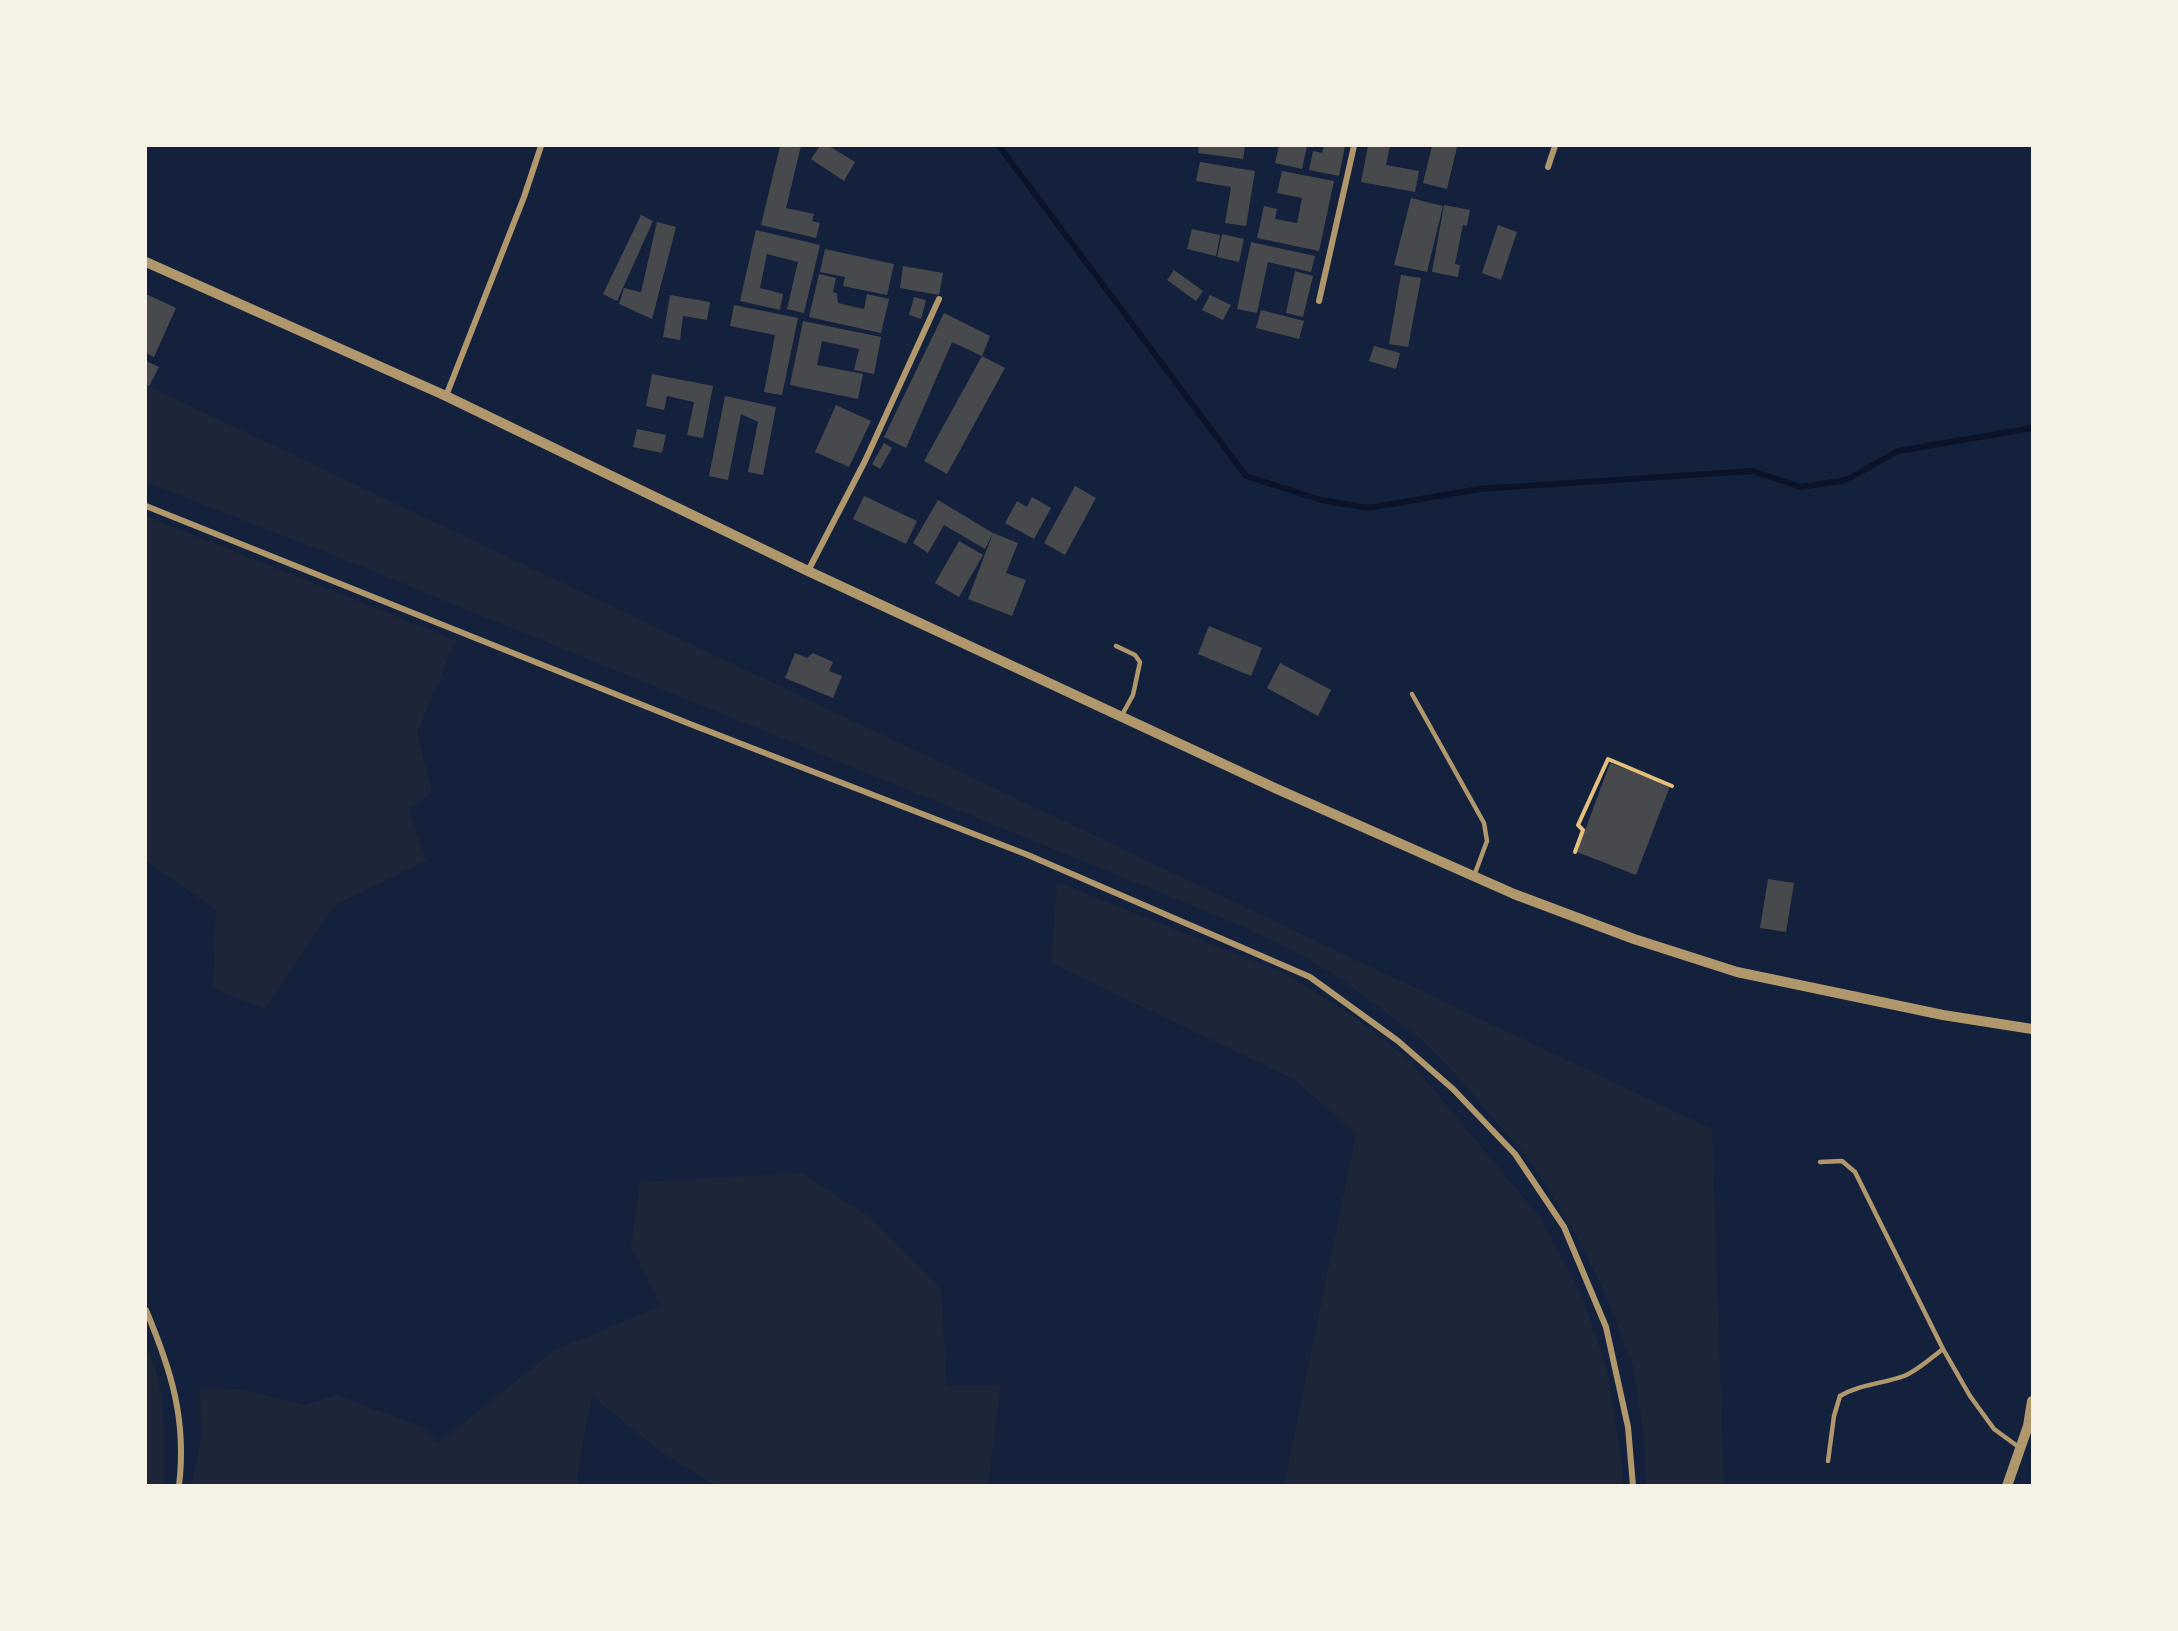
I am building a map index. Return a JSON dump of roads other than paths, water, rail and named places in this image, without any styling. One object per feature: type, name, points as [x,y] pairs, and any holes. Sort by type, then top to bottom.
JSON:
[{"type":"street","points":[[446,396],[524,197],[541,146]]},
{"type":"street","points":[[1319,301],[1354,146]]},
{"type":"street","points":[[1548,167],[1555,146]]},
{"type":"street","points":[[146,262],[446,396],[808,571],[1121,717],[1514,894],[1634,939],[1737,972],[1943,1015],[2032,1029]]},
{"type":"street","points":[[808,571],[865,461],[939,299]]},
{"type":"street","points":[[146,506],[690,724],[1028,855],[1310,977],[1398,1041],[1453,1089],[1515,1154],[1564,1227],[1606,1327],[1629,1427],[1633,1485]]},
{"type":"street","points":[[146,1310],[147,1319],[167,1364],[176,1393],[182,1468],[179,1485]]},
{"type":"street","points":[[2007,1485],[2028,1426],[2032,1401]]},
{"type":"street","points":[[2028,1426],[2032,1437]]},
{"type":"lane","points":[[1116,645],[1136,655],[1140,662],[1133,694],[1121,717]]},
{"type":"lane","points":[[1412,694],[1484,823],[1487,841],[1474,876]]},
{"type":"lane","points":[[1820,1162],[1842,1161],[1855,1172],[1943,1349],[1970,1396],[1994,1429],[2021,1449]]},
{"type":"lane","points":[[1828,1461],[1834,1416],[1840,1396],[1854,1387],[1907,1376],[1943,1349]]},
{"type":"waterway","points":[[999,146],[1246,476],[1321,500],[1368,508],[1479,489],[1752,471],[1801,487],[1846,480],[1898,451],[2032,428]]}]
